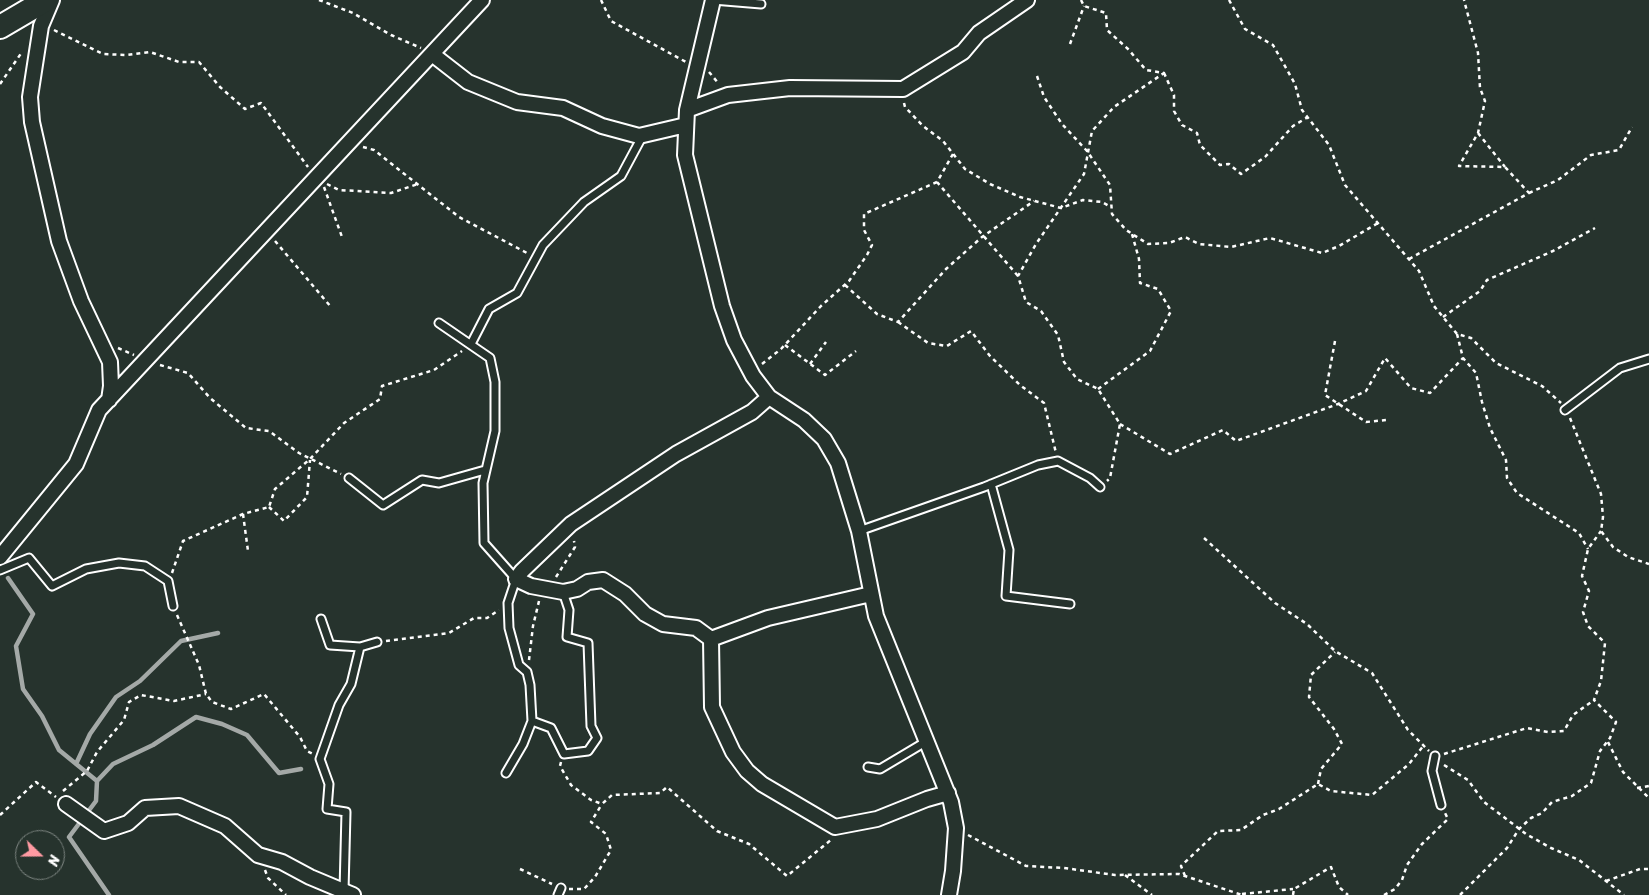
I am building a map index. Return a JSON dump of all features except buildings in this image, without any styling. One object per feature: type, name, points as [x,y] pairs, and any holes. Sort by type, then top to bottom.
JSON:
[{"type":"highway","points":[[0,22],[43,8]]},
{"type":"highway","points":[[0,27],[43,8]]},
{"type":"street","points":[[0,557],[76,464],[100,410],[108,400],[482,0]]},
{"type":"street","points":[[713,0],[687,110],[685,155],[688,175],[722,306],[734,340],[751,372],[769,397],[804,420],[824,439],[838,463],[859,531],[876,616],[948,793],[956,828],[950,889],[937,895]]},
{"type":"street","points":[[687,110],[728,95],[790,88],[903,89],[963,52],[979,33],[1026,0]]},
{"type":"street","points":[[43,8],[30,97],[32,122],[59,241],[98,338],[110,362],[111,386],[108,400]]},
{"type":"street","points":[[432,54],[468,82],[517,102],[563,108],[602,126],[639,136],[686,125]]},
{"type":"street","points":[[711,639],[696,628],[663,624],[645,614],[625,594],[603,580],[588,582],[577,589],[563,592],[531,586],[516,580],[522,571],[571,524],[676,454],[752,412],[769,397]]},
{"type":"street","points":[[711,639],[768,618],[871,594]]},
{"type":"street","points":[[711,639],[712,707],[733,752],[748,771],[762,784],[836,827],[877,819],[926,799],[948,793]]},
{"type":"street","points":[[61,800],[104,831],[128,823],[145,808],[179,806],[225,826],[258,856],[282,862],[348,893]]},
{"type":"lane","points":[[713,0],[761,4]]},
{"type":"lane","points":[[471,344],[489,310],[517,293],[544,245],[584,202],[621,176],[643,134]]},
{"type":"lane","points":[[439,324],[490,358],[495,382],[495,431],[485,470],[484,543],[516,580],[508,603],[509,628],[519,665],[527,672],[530,685],[532,720],[523,744],[506,773]]},
{"type":"lane","points":[[1565,410],[1620,368],[1649,359]]},
{"type":"lane","points":[[859,531],[991,484],[1038,465],[1058,461],[1090,478],[1100,487]]},
{"type":"lane","points":[[349,478],[383,505],[422,480],[439,483],[485,470]]},
{"type":"lane","points":[[991,484],[1009,550],[1006,596],[1070,604]]},
{"type":"lane","points":[[0,570],[29,558],[52,586],[86,569],[119,563],[145,566],[168,581],[173,606]]},
{"type":"lane","points":[[532,720],[551,728],[564,754],[588,751],[596,738],[590,726],[588,643],[567,637],[569,610],[563,592]]},
{"type":"lane","points":[[321,620],[330,645],[360,647],[377,642]]},
{"type":"lane","points":[[348,893],[346,812],[327,808],[329,784],[320,759],[339,705],[351,684],[360,647]]},
{"type":"lane","points":[[868,767],[880,769],[928,740]]},
{"type":"lane","points":[[1435,756],[1432,771],[1441,805]]},
{"type":"path","points":[[318,0],[353,13],[391,35],[432,54]]},
{"type":"path","points":[[601,0],[611,21],[680,60],[692,63],[700,60],[728,95]]},
{"type":"path","points":[[1081,0],[1084,6],[1106,13],[1107,30],[1128,49],[1146,70],[1164,73]]},
{"type":"path","points":[[1229,0],[1245,29],[1273,45],[1295,84],[1302,110],[1329,144],[1345,184],[1419,271],[1434,306],[1457,334],[1463,358],[1476,372],[1484,411],[1506,460],[1507,478],[1517,493],[1579,533],[1588,550]]},
{"type":"path","points":[[1464,0],[1478,53],[1480,88],[1485,101],[1478,133],[1459,166],[1505,167]]},
{"type":"path","points":[[1070,44],[1084,6]]},
{"type":"path","points":[[43,8],[64,34],[103,54],[127,55],[150,52],[179,62],[199,62],[220,87],[245,109],[261,104],[316,178]]},
{"type":"path","points":[[0,84],[24,49]]},
{"type":"path","points":[[1164,73],[1174,95],[1174,111],[1182,125],[1197,133],[1200,145],[1220,165],[1229,164],[1241,174],[1265,157],[1293,126],[1308,117]]},
{"type":"path","points":[[1018,276],[1036,244],[1084,174],[1092,131],[1114,107],[1164,73]]},
{"type":"path","points":[[1037,76],[1044,97],[1062,124],[1088,150],[1110,186],[1112,214],[1126,230],[1148,244],[1168,243],[1185,237],[1199,244],[1231,247],[1270,238],[1322,252],[1340,246],[1378,222]]},
{"type":"path","points":[[903,89],[905,107],[923,126],[943,141],[965,169],[990,184],[1034,201],[1061,208],[1083,200],[1102,202],[1111,207]]},
{"type":"path","points":[[1409,259],[1529,193],[1558,180],[1591,155],[1619,150],[1632,127]]},
{"type":"path","points":[[1478,133],[1529,193]]},
{"type":"path","points":[[347,144],[374,150],[459,217],[497,235],[536,259]]},
{"type":"path","points":[[751,372],[785,344],[845,285],[872,244],[864,230],[864,214],[937,182],[953,154]]},
{"type":"path","points":[[342,237],[322,181],[339,190],[391,193],[418,184]]},
{"type":"path","points":[[937,182],[982,237],[1018,276],[1026,302],[1041,311],[1058,335],[1064,362],[1077,378],[1098,388],[1120,424],[1170,454],[1224,430],[1236,441],[1338,404],[1366,391],[1385,358],[1411,388],[1430,393],[1463,358]]},
{"type":"path","points":[[898,322],[946,269],[982,237],[1034,201]]},
{"type":"path","points":[[1443,317],[1480,290],[1487,280],[1553,251],[1595,228]]},
{"type":"path","points":[[266,231],[331,307]]},
{"type":"path","points":[[1098,388],[1150,351],[1170,311],[1158,289],[1140,282],[1139,259],[1132,234]]},
{"type":"path","points":[[845,285],[877,314],[898,322],[928,343],[947,346],[972,331],[990,356],[1020,385],[1044,403],[1058,461]]},
{"type":"path","points":[[1435,756],[1466,749],[1527,728],[1548,732],[1564,731],[1573,714],[1594,700],[1601,680],[1605,644],[1588,626],[1583,612],[1588,591],[1582,576],[1588,550],[1602,531],[1601,494],[1565,410],[1542,386],[1496,363],[1471,338],[1457,334]]},
{"type":"path","points":[[98,338],[144,360],[188,373],[210,398],[246,428],[269,431],[310,459],[349,478]]},
{"type":"path","points":[[1335,341],[1325,395],[1366,422],[1386,420]]},
{"type":"path","points":[[810,364],[826,342]]},
{"type":"path","points":[[269,507],[275,490],[310,459],[344,424],[380,399],[382,386],[434,370],[471,344]]},
{"type":"path","points":[[785,344],[825,374],[856,351]]},
{"type":"path","points":[[1100,487],[1110,478],[1120,424]]},
{"type":"path","points":[[269,507],[284,521],[307,497],[310,459]]},
{"type":"path","points":[[168,581],[183,542],[243,514],[269,507]]},
{"type":"path","points":[[243,514],[248,551]]},
{"type":"path","points":[[1602,531],[1613,547],[1628,557],[1649,564]]},
{"type":"path","points":[[1204,538],[1275,603],[1307,624],[1335,651],[1372,673],[1408,730],[1435,756],[1468,780],[1484,802],[1519,829],[1552,848],[1579,860],[1624,895]]},
{"type":"path","points":[[377,642],[449,633],[474,618],[488,618],[508,603]]},
{"type":"path","points":[[173,606],[190,641],[206,694],[212,702],[231,709],[264,694],[300,737],[307,751],[320,759]]},
{"type":"path","points":[[1185,876],[1181,866],[1218,831],[1242,830],[1263,815],[1279,809],[1318,784],[1320,769],[1342,744],[1334,729],[1309,697],[1311,675],[1335,651]]},
{"type":"path","points":[[0,815],[36,782],[61,800],[124,720],[129,702],[141,695],[174,701],[206,694]]},
{"type":"path","points":[[1460,895],[1507,848],[1519,829],[1531,818],[1542,813],[1552,802],[1572,796],[1591,784],[1600,750],[1607,741],[1616,722],[1594,700]]},
{"type":"path","points":[[1607,741],[1624,772],[1637,788],[1649,798]]},
{"type":"path","points":[[1318,784],[1331,791],[1372,795],[1409,764],[1424,746]]},
{"type":"path","points":[[564,754],[560,766],[571,785],[591,800],[602,804]]},
{"type":"path","points":[[1637,788],[1649,786]]},
{"type":"path","points":[[520,869],[559,892],[584,889],[611,850],[606,834],[592,822],[602,804],[612,795],[660,792],[667,787],[717,831],[749,844],[787,876],[828,844],[842,826]]},
{"type":"path","points":[[1384,895],[1395,889],[1402,880],[1407,864],[1422,844],[1448,819],[1441,805]]},
{"type":"path","points":[[956,828],[1026,866],[1125,875],[1185,876],[1241,894],[1294,889],[1331,867],[1339,887],[1348,895]]},
{"type":"path","points":[[258,856],[268,878],[286,895]]},
{"type":"path","points":[[1606,881],[1649,869]]},
{"type":"path","points":[[1125,875],[1152,895]]},
{"type":"path","points":[[1293,895],[1294,889]]},
{"type":"waterway","points":[[8,578],[33,614],[16,646],[23,689],[42,716],[59,750],[97,781],[96,801],[69,837],[109,895]]},
{"type":"waterway","points":[[76,764],[90,734],[116,697],[140,681],[181,641],[218,633]]},
{"type":"waterway","points":[[97,781],[113,764],[153,745],[196,717],[222,724],[247,735],[279,773],[301,769]]}]
